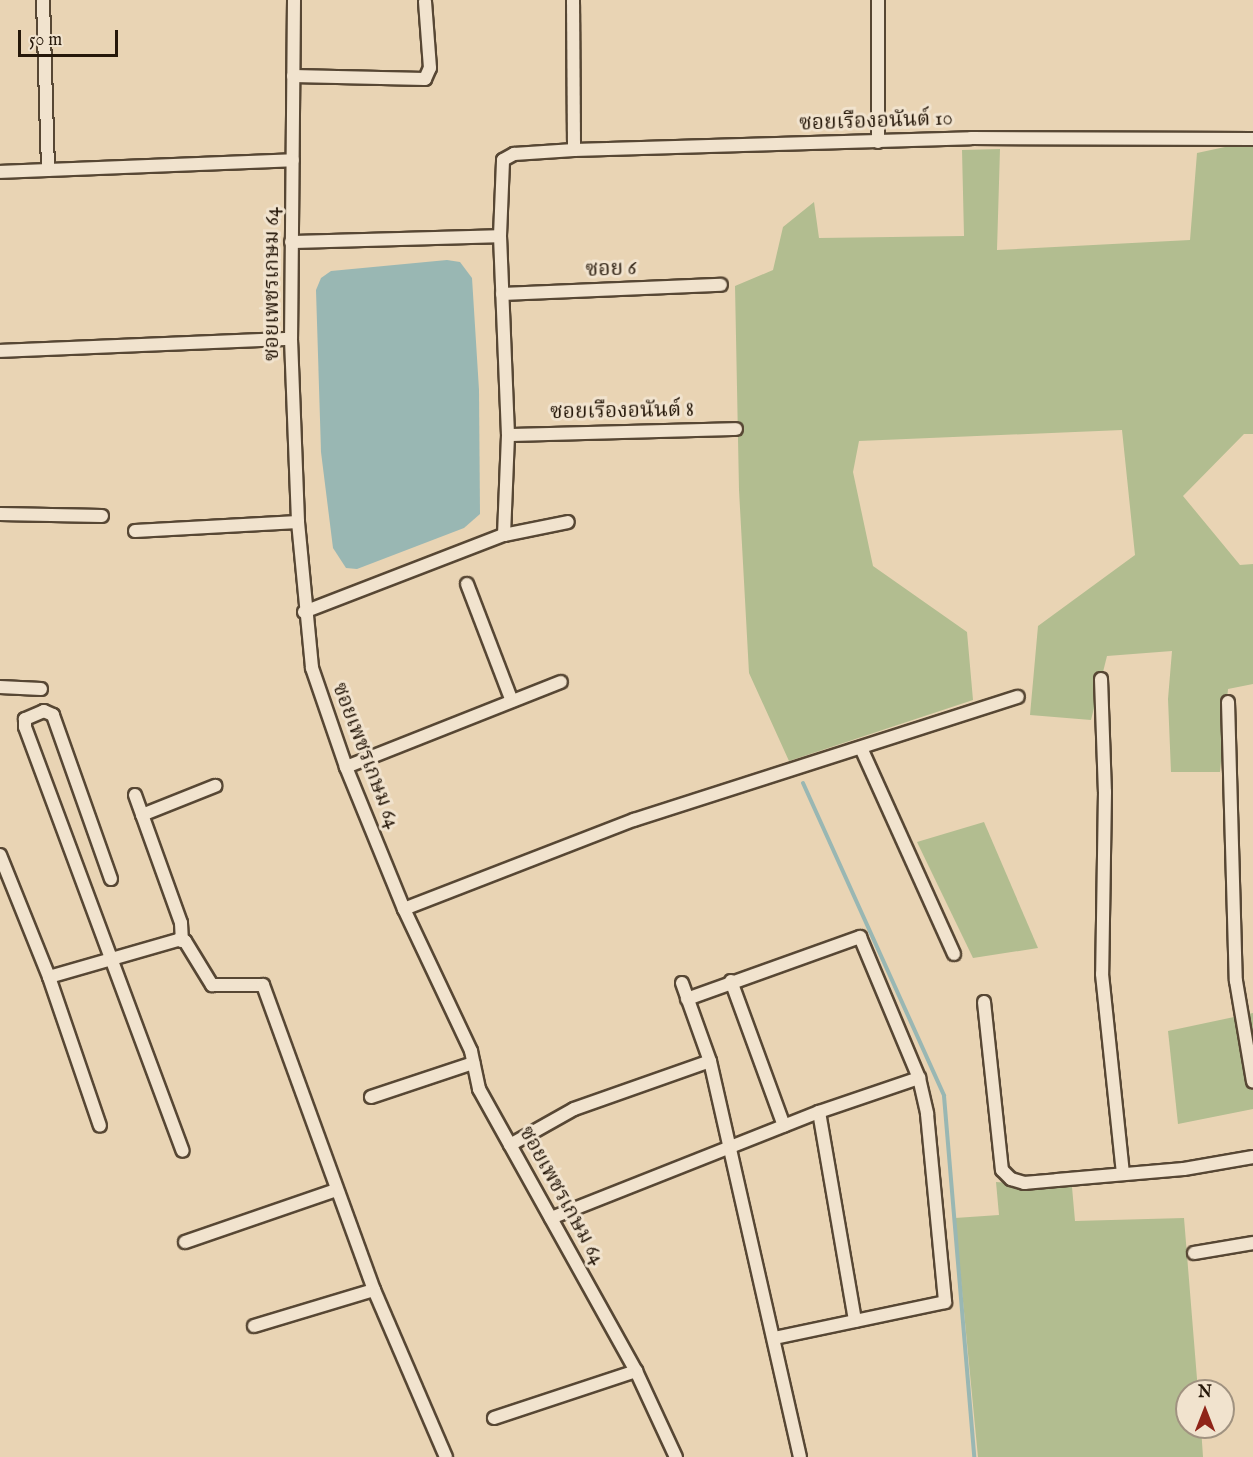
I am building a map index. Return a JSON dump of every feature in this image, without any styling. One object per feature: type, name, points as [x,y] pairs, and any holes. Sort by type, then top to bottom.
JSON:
[{"type":"street","points":[[43,0],[48,170]]},
{"type":"street","name":"ซอยเพชรเกษม 64","points":[[294,0],[291,339],[298,522],[304,612],[312,668],[346,767],[404,909],[471,1050],[479,1089],[636,1371],[675,1457]]},
{"type":"street","points":[[573,0],[574,150]]},
{"type":"street","points":[[292,76],[425,79],[430,68],[425,1]]},
{"type":"street","points":[[878,141],[879,9]]},
{"type":"street","name":"ซอยเรืองอนันต์ 10","points":[[500,236],[503,160],[514,154],[574,150],[1032,136],[1253,139]]},
{"type":"street","points":[[0,172],[292,160]]},
{"type":"street","points":[[291,242],[500,236],[508,435],[504,536]]},
{"type":"street","name":"ซอย 6","points":[[502,294],[721,285]]},
{"type":"street","points":[[0,351],[291,339]]},
{"type":"street","name":"ซอยเรืองอนันต์ 8","points":[[508,435],[736,429]]},
{"type":"street","points":[[0,514],[102,516]]},
{"type":"street","points":[[135,531],[298,522]]},
{"type":"street","points":[[304,612],[504,536],[568,522]]},
{"type":"street","points":[[467,584],[512,701]]},
{"type":"street","points":[[1101,679],[1105,792],[1102,974],[1123,1173]]},
{"type":"street","points":[[346,767],[561,682]]},
{"type":"street","points":[[0,687],[41,689]]},
{"type":"street","points":[[404,909],[634,820],[1018,698]]},
{"type":"street","points":[[1228,702],[1236,981],[1253,1082]]},
{"type":"street","points":[[111,879],[52,715],[44,711],[25,718],[25,727],[183,1151]]},
{"type":"street","points":[[861,748],[954,954]]},
{"type":"street","points":[[142,815],[215,786]]},
{"type":"street","points":[[135,795],[181,923],[182,941],[212,985],[263,985],[374,1290],[446,1457]]},
{"type":"street","points":[[0,855],[3,879],[49,977],[100,1126]]},
{"type":"street","points":[[687,999],[731,981],[860,937],[919,1078],[927,1114],[945,1302],[774,1338]]},
{"type":"street","points":[[49,977],[182,941]]},
{"type":"street","points":[[731,981],[784,1126]]},
{"type":"street","points":[[682,983],[710,1061],[800,1457]]},
{"type":"street","points":[[984,1002],[1002,1170],[1011,1179],[1024,1183],[1253,1157]]},
{"type":"street","points":[[510,1145],[574,1109],[710,1061]]},
{"type":"street","points":[[371,1097],[473,1063]]},
{"type":"street","points":[[551,1218],[819,1112],[919,1078]]},
{"type":"street","points":[[819,1112],[855,1321]]},
{"type":"street","points":[[185,1242],[336,1190]]},
{"type":"street","points":[[1194,1254],[1253,1242]]},
{"type":"street","points":[[254,1326],[374,1290]]},
{"type":"street","points":[[494,1418],[636,1371]]},
{"type":"green space","points":[[1253,141],[1253,434],[1244,434],[1183,496],[1240,565],[1253,564],[1253,684],[1228,689],[1220,772],[1171,772],[1168,699],[1172,651],[1107,656],[1091,720],[1030,715],[1038,626],[1135,555],[1122,430],[859,441],[853,472],[873,566],[967,632],[973,700],[789,761],[749,673],[739,490],[735,286],[773,270],[783,227],[814,202],[819,238],[964,236],[962,150],[1000,149],[997,250],[1190,240],[1197,153]]},
{"type":"green space","points":[[984,822],[1038,948],[973,958],[917,842]]},
{"type":"green space","points":[[1253,1013],[1253,1109],[1178,1124],[1168,1031]]},
{"type":"green space","points":[[996,1182],[1072,1187],[1075,1221],[1184,1218],[1197,1379],[1175,1379],[1175,1439],[1202,1439],[1203,1457],[978,1457],[955,1218],[999,1215]]},
{"type":"water","points":[[447,260],[460,262],[472,278],[479,390],[480,514],[464,528],[357,569],[346,568],[333,548],[321,452],[316,290],[321,278],[331,271]]},
{"type":"waterway","points":[[803,783],[944,1096],[974,1457]]}]
